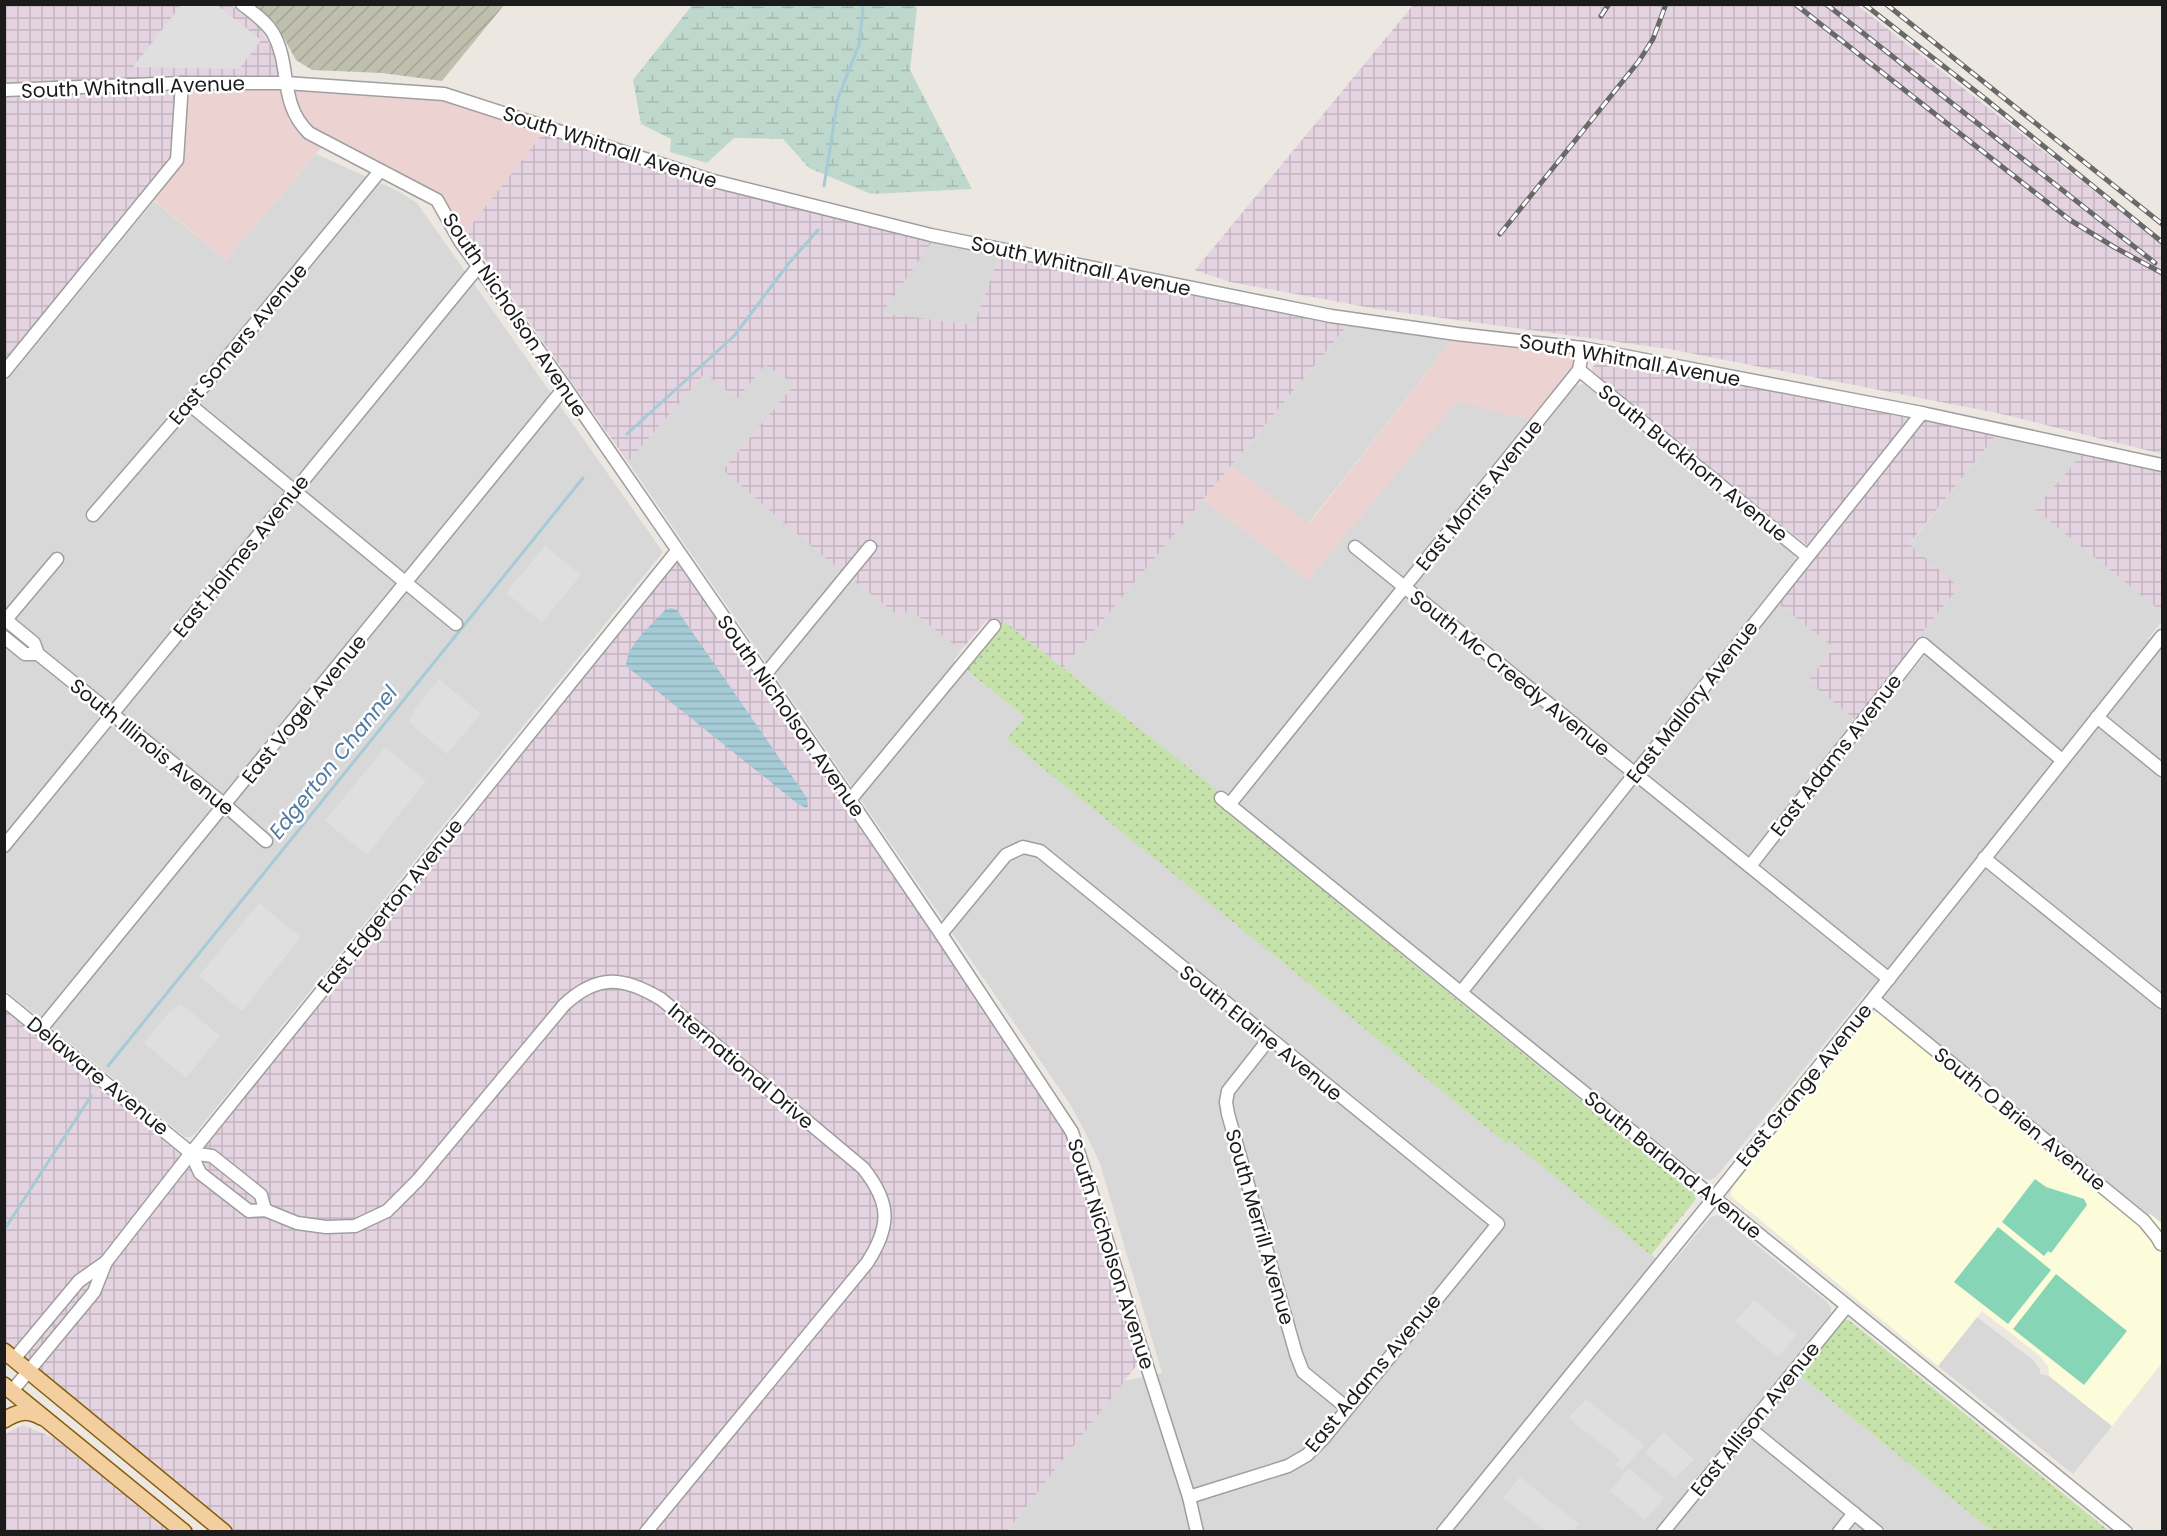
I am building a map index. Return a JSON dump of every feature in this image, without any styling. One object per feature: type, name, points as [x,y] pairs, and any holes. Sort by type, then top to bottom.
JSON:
[{"type":"main road","points":[[8,1360],[29,1371],[224,1532]]},
{"type":"main road","points":[[7,1392],[50,1422],[184,1532]]},
{"type":"main road","points":[[4,1420],[20,1412],[28,1412],[50,1422]]},
{"type":"street","name":"South Nicholson Avenue","points":[[242,4],[272,32],[278,44],[293,114],[304,128],[437,200],[459,241],[565,387],[850,800],[1072,1132],[1189,1497],[1197,1532]]},
{"type":"street","name":"South Whitnall Avenue","points":[[4,90],[182,82],[286,83],[444,93],[710,180],[931,235],[1331,316],[1422,330],[1583,348],[1922,413],[2163,465]]},
{"type":"street","points":[[4,372],[177,160],[182,82]]},
{"type":"street","name":"East Somers Avenue","points":[[93,515],[189,404],[380,171]]},
{"type":"street","name":"East Holmes Avenue","points":[[4,846],[478,267]]},
{"type":"street","name":"East Morris Avenue","points":[[1225,801],[1405,588],[1579,370],[1583,348]]},
{"type":"street","name":"South Buckhorn Avenue","points":[[1579,370],[1807,556]]},
{"type":"street","name":"East Vogel Avenue","points":[[41,1029],[565,387]]},
{"type":"street","points":[[189,404],[456,624]]},
{"type":"street","name":"East Mallory Avenue","points":[[1462,991],[1922,413]]},
{"type":"street","points":[[764,676],[870,547]]},
{"type":"street","name":"South Mc Creedy Avenue","points":[[1355,547],[1889,979]]},
{"type":"street","name":"East Edgerton Avenue","points":[[7,1392],[29,1371],[94,1292],[106,1262],[191,1153],[677,551]]},
{"type":"street","points":[[5,621],[57,559]]},
{"type":"street","name":"South Illinois Avenue","points":[[5,621],[34,643],[38,654],[225,805],[266,841]]},
{"type":"street","points":[[850,800],[994,626]]},
{"type":"street","name":"East Grange Avenue","points":[[1443,1532],[1714,1198],[2163,636]]},
{"type":"street","name":"South Illinois Avenue","points":[[4,637],[26,654],[38,654]]},
{"type":"street","name":"East Adams Avenue","points":[[1750,866],[1923,644],[2062,760]]},
{"type":"street","points":[[2097,717],[2163,770]]},
{"type":"street","name":"South Barland Avenue","points":[[1225,801],[2126,1532]]},
{"type":"street","name":"South Elaine Avenue","points":[[941,934],[1006,855],[1023,847],[1040,852],[1498,1224]]},
{"type":"street","points":[[1984,858],[2163,1002]]},
{"type":"street","name":"International Drive","points":[[191,1153],[200,1173],[249,1211],[265,1210],[297,1223],[347,1227],[369,1220],[387,1211],[418,1180],[564,1005],[575,995],[602,981],[626,982],[662,999],[863,1168],[876,1185],[885,1208],[884,1230],[867,1263],[646,1532]]},
{"type":"street","name":"South O Brien Avenue","points":[[1873,999],[2144,1221],[2161,1245]]},
{"type":"street","name":"Delaware Avenue","points":[[4,1000],[191,1153]]},
{"type":"street","name":"South Merrill Avenue","points":[[1269,1039],[1228,1091],[1227,1114],[1303,1372],[1347,1408]]},
{"type":"street","points":[[191,1153],[212,1156],[261,1195],[265,1210]]},
{"type":"street","name":"East Adams Avenue","points":[[1189,1497],[1288,1466],[1307,1455],[1498,1224]]},
{"type":"street","name":"East Edgerton Avenue","points":[[8,1360],[79,1281],[106,1262]]},
{"type":"street","name":"East Allison Avenue","points":[[1662,1532],[1847,1306]]},
{"type":"street","points":[[1748,1427],[1877,1532]]},
{"type":"street","points":[[1839,1532],[1854,1513]]},
{"type":"shaded area","points":[[5,5],[231,5],[259,27],[279,59],[286,83],[182,83],[177,160],[5,372]]},
{"type":"shaded area","points":[[181,5],[217,5],[261,40],[239,69],[133,67]]},
{"type":"shaded area","points":[[255,5],[504,5],[442,81],[382,73],[312,70],[296,60],[275,22]]},
{"type":"shaded area","points":[[1413,5],[1857,5],[2162,244],[2162,454],[2002,414],[1669,349],[1377,309],[1230,282],[1195,270]]},
{"type":"shaded area","points":[[182,83],[444,94],[547,128],[460,241],[437,200],[326,142],[226,260],[149,196]]},
{"type":"shaded area","points":[[544,132],[699,184],[932,242],[882,313],[974,325],[999,256],[1347,326],[1063,668],[1005,622],[998,629],[987,620],[961,650],[909,609],[901,618],[824,557],[723,470],[795,384],[765,365],[737,399],[705,373],[628,462],[466,232]]},
{"type":"shaded area","points":[[316,154],[396,190],[417,203],[663,552],[195,1134],[185,1137],[5,990],[5,383],[154,201],[226,260]]},
{"type":"shaded area","points":[[932,242],[999,256],[974,325],[881,313]]},
{"type":"shaded area","points":[[1352,320],[1457,334],[1308,524],[1231,466]]},
{"type":"shaded area","points":[[1457,334],[1583,348],[1579,370],[1537,422],[1457,401],[1308,580],[1203,499],[1231,466],[1309,524]]},
{"type":"shaded area","points":[[1600,359],[1750,383],[1997,434],[1909,544],[1959,587],[1920,635],[1923,638],[1856,720],[1808,681],[1834,648],[1779,604],[1818,554],[1594,376],[1592,368]]},
{"type":"shaded area","points":[[765,364],[795,384],[724,470],[824,557],[901,618],[909,608],[961,650],[954,661],[1025,717],[1008,739],[1507,1144],[1511,1140],[1668,1268],[1710,1218],[1716,1215],[1723,1218],[1826,1301],[1831,1308],[1831,1313],[1788,1366],[1992,1531],[1007,1531],[1124,1381],[1162,1373],[1100,1164],[1070,1104],[628,462],[705,373]]},
{"type":"shaded area","points":[[1584,384],[1793,552],[1796,560],[1769,595],[1834,648],[1809,681],[1866,728],[1932,646],[1920,635],[1959,587],[1909,545],[1997,434],[2083,453],[2036,509],[2162,612],[2162,621],[2148,639],[2162,651],[2162,1224],[2151,1214],[2148,1217],[1868,990],[1716,1177],[1710,1180],[1703,1178],[1063,668],[1203,499],[1308,580],[1457,400],[1544,424],[1574,386]]},
{"type":"shaded area","points":[[2083,453],[2162,470],[2162,612],[2035,509]]},
{"type":"shaded area","points":[[545,546],[581,575],[542,622],[506,593]]},
{"type":"shaded area","points":[[677,551],[1072,1132],[1144,1356],[1007,1531],[224,1531],[5,1351],[4,1000],[191,1153]]},
{"type":"shaded area","points":[[439,679],[481,714],[447,754],[408,722],[415,713],[413,711]]},
{"type":"shaded area","points":[[385,747],[426,781],[367,855],[325,821]]},
{"type":"shaded area","points":[[259,903],[301,937],[242,1011],[199,976]]},
{"type":"shaded area","points":[[180,1003],[220,1036],[186,1078],[144,1043],[170,1011],[172,1012]]},
{"type":"shaded area","points":[[1875,1012],[1880,1013],[2141,1225],[2150,1214],[2162,1224],[2162,1363],[2112,1426],[2049,1376],[2048,1366],[2040,1356],[1982,1311],[1938,1366],[1731,1196],[1735,1184]]},
{"type":"shaded area","points":[[1754,1300],[1797,1335],[1778,1357],[1735,1322]]},
{"type":"shaded area","points":[[1977,1317],[2033,1360],[2040,1369],[2040,1374],[2049,1376],[2112,1426],[2073,1474],[1938,1366]]},
{"type":"shaded area","points":[[1586,1399],[1644,1445],[1623,1470],[1616,1465],[1620,1459],[1568,1418]]},
{"type":"shaded area","points":[[23,1425],[64,1442],[174,1532],[5,1532],[5,1434]]},
{"type":"shaded area","points":[[1663,1432],[1694,1459],[1675,1479],[1645,1453]]},
{"type":"shaded area","points":[[1629,1468],[1664,1498],[1645,1520],[1610,1491]]},
{"type":"shaded area","points":[[1520,1477],[1579,1524],[1573,1531],[1546,1531],[1503,1498]]},
{"type":"green space","points":[[693,4],[915,5],[917,8],[910,70],[972,189],[871,194],[809,168],[783,139],[734,138],[707,163],[670,152],[671,139],[641,124],[633,80]]},
{"type":"green space","points":[[1005,622],[1223,795],[1217,804],[1693,1192],[1696,1199],[1651,1255],[1511,1141],[1507,1144],[1007,739],[1025,717],[965,669]]},
{"type":"green space","points":[[2035,1179],[2046,1187],[2084,1199],[2087,1205],[2051,1253],[2048,1251],[2044,1256],[2002,1222]]},
{"type":"green space","points":[[1998,1227],[2051,1270],[2008,1324],[1954,1282]]},
{"type":"green space","points":[[2056,1274],[2127,1331],[2084,1385],[2013,1329]]},
{"type":"green space","points":[[1846,1320],[1849,1320],[2109,1531],[1992,1531],[1798,1374]]},
{"type":"water","points":[[671,608],[677,610],[807,798],[806,808],[798,804],[626,666],[627,658],[635,643],[665,610]]},
{"type":"waterway","name":"Edgerton Channel","points":[[824,186],[838,98],[859,45],[863,9],[861,4]]},
{"type":"waterway","name":"Edgerton Channel","points":[[627,434],[734,336],[789,263],[818,230]]},
{"type":"waterway","name":"Edgerton Channel","points":[[108,1066],[583,478]]},
{"type":"waterway","name":"Edgerton Channel","points":[[4,1230],[91,1096]]},
{"type":"railway","points":[[1601,16],[1609,4]]},
{"type":"railway","points":[[1500,234],[1639,61],[1653,39],[1666,4]]},
{"type":"railway","points":[[1795,4],[2070,220],[2162,273]]},
{"type":"railway","points":[[1826,4],[2155,263]]},
{"type":"railway","points":[[1864,4],[2162,242]]},
{"type":"railway","points":[[1886,4],[2162,224]]}]
